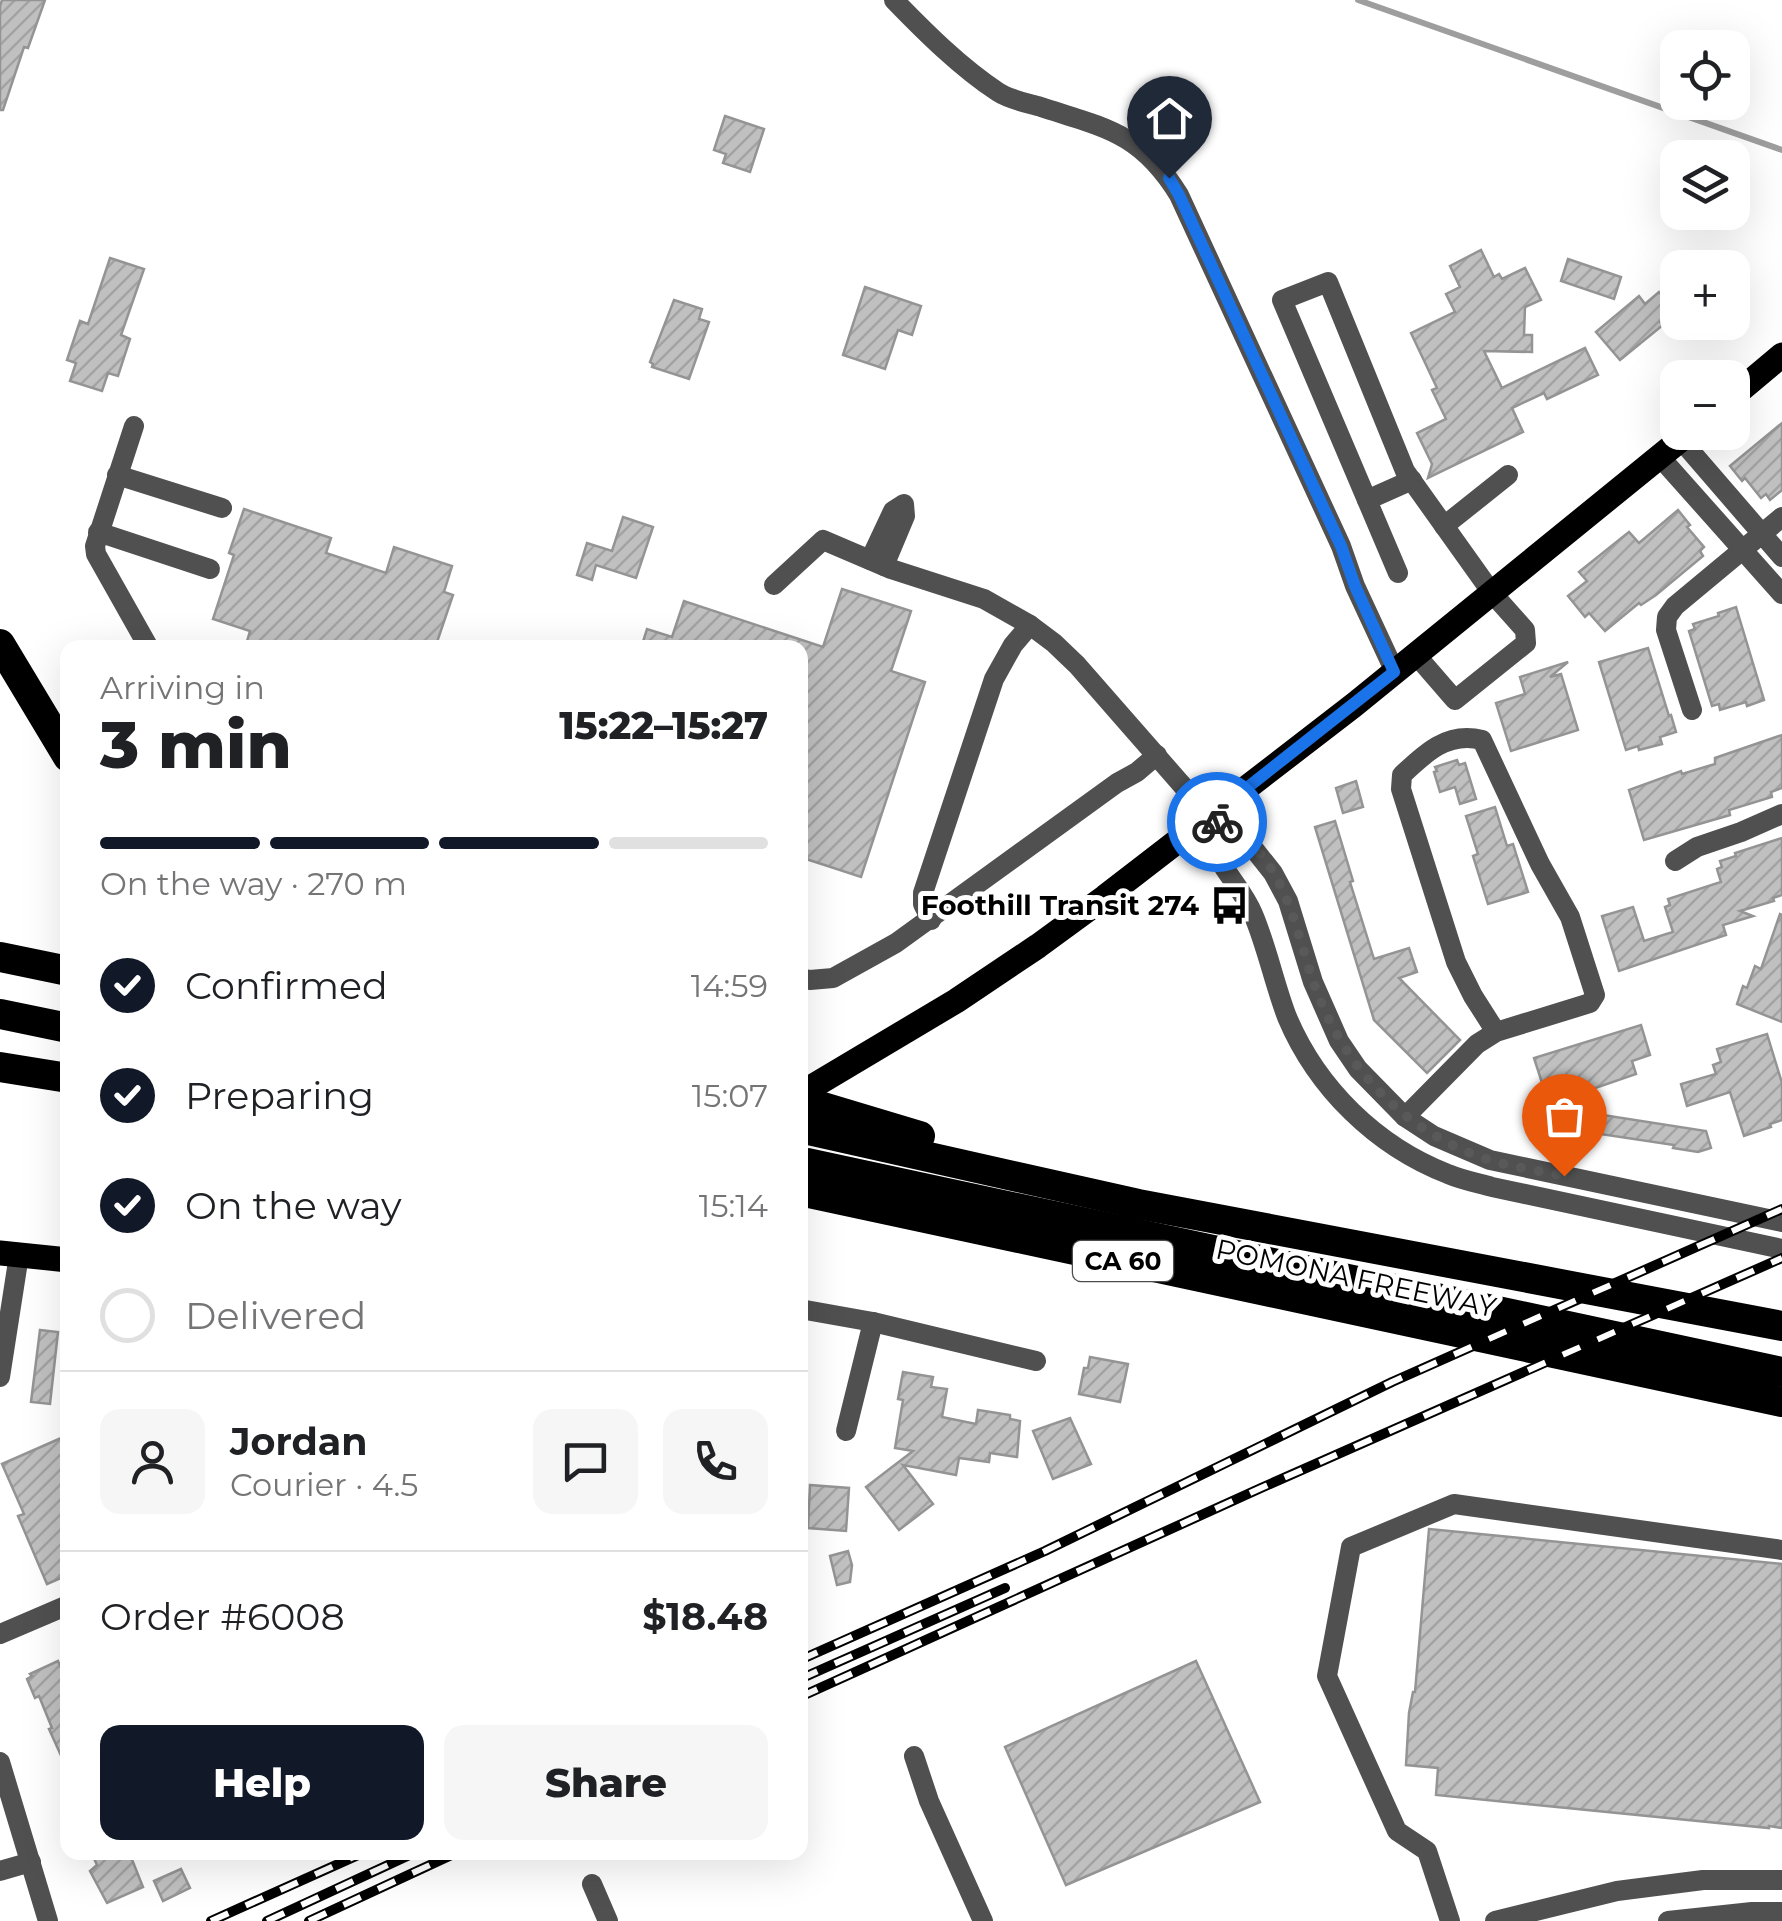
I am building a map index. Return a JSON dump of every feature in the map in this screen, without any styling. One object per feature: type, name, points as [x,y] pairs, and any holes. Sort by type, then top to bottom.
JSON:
[{"type":"highway","points":[[0,644],[60,744]]},
{"type":"highway","points":[[0,680],[60,748]]},
{"type":"highway","points":[[0,957],[60,970]]},
{"type":"highway","points":[[0,1014],[60,1026]]},
{"type":"highway","points":[[0,1067],[60,1077]]},
{"type":"highway","points":[[808,1100],[1138,1204]]},
{"type":"highway","name":"POMONA FREEWAY","points":[[808,1130],[1138,1204],[1767,1323]]},
{"type":"highway","points":[[808,1174],[1187,1244],[1782,1372]]},
{"type":"highway","name":"POMONA FREEWAY","points":[[808,1174],[1446,1331],[1782,1402]]},
{"type":"main road","points":[[1750,382],[1782,355]]},
{"type":"main road","points":[[808,1092],[1038,946],[1416,655],[1668,450]]},
{"type":"main road","points":[[10,1254],[60,1259]]},
{"type":"street","points":[[894,0],[931,38],[1000,94],[1122,135],[1150,156],[1169,178],[1323,506],[1394,672]]},
{"type":"street","points":[[1398,573],[1282,300],[1328,282],[1405,472],[1492,594],[1525,630],[1526,642],[1455,700]]},
{"type":"street","points":[[134,426],[94,546],[144,640]]},
{"type":"street","points":[[1696,450],[1782,557]]},
{"type":"street","points":[[1660,457],[1782,594]]},
{"type":"street","points":[[117,475],[222,508]]},
{"type":"street","points":[[1444,526],[1508,475]]},
{"type":"street","points":[[1367,500],[1412,480]]},
{"type":"street","points":[[1692,710],[1666,630],[1667,617],[1675,606],[1782,517]]},
{"type":"street","points":[[98,532],[210,569]]},
{"type":"street","points":[[774,585],[823,540],[877,563],[984,598],[1030,625],[1077,664],[1210,817],[1250,844],[1273,873],[1288,902],[1314,982],[1339,1041],[1358,1070],[1405,1117],[1434,1136],[1490,1160],[1782,1222]]},
{"type":"street","points":[[931,920],[923,904],[923,893],[994,678],[1013,644],[1030,625]]},
{"type":"street","points":[[1416,655],[1455,700],[1467,736]]},
{"type":"street","points":[[1405,1117],[1477,1044],[1496,1032],[1590,1003],[1595,995],[1570,917],[1540,864],[1482,740],[1467,736],[1430,749],[1402,775],[1401,790],[1456,962],[1496,1032]]},
{"type":"street","points":[[808,980],[833,978],[848,972],[931,920],[1157,755]]},
{"type":"street","points":[[1675,862],[1697,847],[1782,814]]},
{"type":"street","points":[[1210,817],[1223,866],[1243,892],[1254,915],[1288,1018],[1308,1056],[1353,1114],[1382,1138],[1410,1157],[1450,1175],[1492,1187],[1782,1250]]},
{"type":"street","points":[[0,1377],[10,1254]]},
{"type":"street","points":[[808,1310],[1036,1361]]},
{"type":"street","points":[[846,1431],[873,1322]]},
{"type":"street","points":[[1450,1921],[1428,1851],[1397,1831],[1327,1676],[1351,1547],[1454,1504],[1782,1550]]},
{"type":"street","points":[[0,1634],[60,1608]]},
{"type":"street","points":[[914,1756],[929,1801],[983,1921]]},
{"type":"street","points":[[0,1762],[48,1921]]},
{"type":"street","points":[[0,1871],[30,1862]]},
{"type":"street","points":[[1495,1921],[1617,1891],[1703,1880],[1782,1880]]},
{"type":"street","points":[[592,1884],[608,1921]]},
{"type":"street","points":[[1668,1921],[1782,1912]]},
{"type":"building","points":[[2,0],[45,0],[0,110],[0,6]]},
{"type":"building","points":[[725,116],[764,129],[750,172],[723,163],[726,154],[714,150]]},
{"type":"building","points":[[1481,250],[1494,277],[1499,274],[1502,279],[1525,268],[1541,300],[1525,307],[1524,335],[1532,335],[1532,352],[1484,351],[1502,388],[1585,348],[1598,375],[1547,399],[1544,393],[1512,408],[1523,432],[1428,478],[1432,464],[1417,433],[1446,419],[1432,390],[1437,388],[1411,333],[1455,312],[1446,294],[1460,287],[1450,266]]},
{"type":"building","points":[[110,258],[144,269],[121,335],[130,339],[118,376],[108,373],[102,391],[70,381],[76,363],[67,360],[80,321],[88,324]]},
{"type":"building","points":[[1568,259],[1621,277],[1614,299],[1561,281]]},
{"type":"building","points":[[865,287],[921,306],[912,335],[898,330],[885,369],[843,355]]},
{"type":"building","points":[[1660,293],[1660,327],[1620,360],[1596,332],[1639,296],[1645,304]]},
{"type":"building","points":[[674,300],[702,309],[699,319],[709,322],[689,379],[652,367],[650,362]]},
{"type":"building","points":[[1782,423],[1782,490],[1770,500],[1766,494],[1761,498],[1730,466]]},
{"type":"building","points":[[244,509],[331,538],[326,553],[386,573],[394,547],[452,566],[444,592],[453,595],[438,640],[247,640],[250,631],[213,619],[234,555],[229,553]]},
{"type":"building","points":[[1678,510],[1704,547],[1700,551],[1703,556],[1605,631],[1589,613],[1585,617],[1568,596],[1587,581],[1579,572],[1629,532],[1639,543]]},
{"type":"building","points":[[623,517],[653,527],[636,578],[596,565],[592,580],[577,575],[587,543],[612,551]]},
{"type":"building","points":[[842,589],[911,611],[891,671],[925,682],[861,877],[808,860],[808,642],[823,647]]},
{"type":"building","points":[[684,601],[802,640],[644,640],[647,629],[672,637]]},
{"type":"building","points":[[1736,607],[1764,700],[1720,710],[1719,704],[1712,706],[1689,631],[1695,629],[1693,624]]},
{"type":"building","points":[[1648,648],[1676,732],[1660,737],[1662,744],[1626,750],[1599,662]]},
{"type":"building","points":[[1568,662],[1550,677],[1561,674],[1578,730],[1511,751],[1496,703],[1525,694],[1520,677]]},
{"type":"building","points":[[1782,735],[1782,788],[1771,792],[1772,797],[1729,810],[1730,815],[1644,840],[1629,790],[1681,771],[1682,774],[1715,764],[1715,758]]},
{"type":"building","points":[[1457,760],[1459,765],[1465,763],[1476,799],[1460,804],[1455,787],[1440,792],[1434,772],[1435,767]]},
{"type":"building","points":[[1356,781],[1363,807],[1343,813],[1336,788]]},
{"type":"building","points":[[1495,807],[1507,846],[1513,844],[1528,892],[1488,904],[1466,816]]},
{"type":"building","points":[[1335,821],[1374,959],[1409,948],[1417,972],[1399,978],[1460,1040],[1427,1073],[1374,1020],[1315,827]]},
{"type":"building","points":[[1782,838],[1782,895],[1740,911],[1753,916],[1723,925],[1726,935],[1619,971],[1602,916],[1633,907],[1644,941],[1673,932],[1665,907],[1670,905],[1668,899],[1721,882],[1717,869],[1722,867],[1720,861]]},
{"type":"building","points":[[1780,914],[1782,1022],[1737,1004],[1755,966],[1761,969]]},
{"type":"building","points":[[1641,1025],[1650,1055],[1632,1061],[1636,1074],[1558,1101],[1554,1086],[1544,1089],[1534,1058]]},
{"type":"building","points":[[1767,1034],[1782,1083],[1782,1120],[1744,1136],[1730,1092],[1687,1106],[1681,1084],[1716,1074],[1713,1065],[1721,1062],[1717,1049]]},
{"type":"building","points":[[1590,1113],[1706,1131],[1711,1148],[1698,1152],[1587,1132]]},
{"type":"building","points":[[40,1330],[58,1332],[50,1404],[31,1402]]},
{"type":"building","points":[[1090,1357],[1128,1364],[1120,1402],[1079,1394]]},
{"type":"building","points":[[903,1372],[933,1377],[931,1387],[947,1389],[942,1417],[976,1424],[978,1410],[1010,1415],[1010,1419],[1020,1421],[1017,1457],[990,1453],[989,1462],[959,1458],[956,1475],[903,1465],[933,1504],[899,1530],[866,1487],[913,1451],[895,1448]]},
{"type":"building","points":[[1070,1418],[1091,1464],[1053,1479],[1033,1431]]},
{"type":"building","points":[[60,1439],[60,1578],[47,1584],[18,1516],[24,1514],[2,1464]]},
{"type":"building","points":[[810,1485],[849,1488],[846,1531],[808,1528]]},
{"type":"building","points":[[1429,1529],[1782,1564],[1782,1828],[1436,1795],[1438,1768],[1406,1765]]},
{"type":"building","points":[[848,1551],[852,1565],[850,1582],[837,1585],[830,1556]]},
{"type":"building","points":[[58,1661],[60,1666],[60,1753],[39,1696],[35,1698],[27,1679]]},
{"type":"building","points":[[1196,1661],[1260,1802],[1066,1885],[1005,1747]]},
{"type":"building","points":[[95,1860],[132,1860],[143,1887],[107,1903],[90,1871],[97,1865]]},
{"type":"building","points":[[181,1869],[190,1888],[163,1901],[154,1881]]},
{"type":"waterway","points":[[1358,0],[1782,150]]},
{"type":"railway","points":[[808,1656],[1045,1551],[1392,1382],[1782,1209]]},
{"type":"railway","points":[[808,1693],[1782,1258]]},
{"type":"railway","points":[[808,1675],[1005,1588]]},
{"type":"railway","points":[[211,1921],[347,1860]]},
{"type":"railway","points":[[267,1921],[399,1860]]},
{"type":"railway","points":[[309,1921],[441,1860]]},
{"type":"way so far","points":[[1217,822],[1250,844],[1273,873],[1288,902],[1324,1011],[1358,1070],[1379,1093],[1405,1117],[1464,1150],[1490,1160],[1564,1176]]},
{"type":"place","name":"Foothill Transit 274","points":[[1229,905]]},
{"type":"route","points":[[1169,178],[1341,546],[1394,672],[1210,817],[1217,822]]}]
